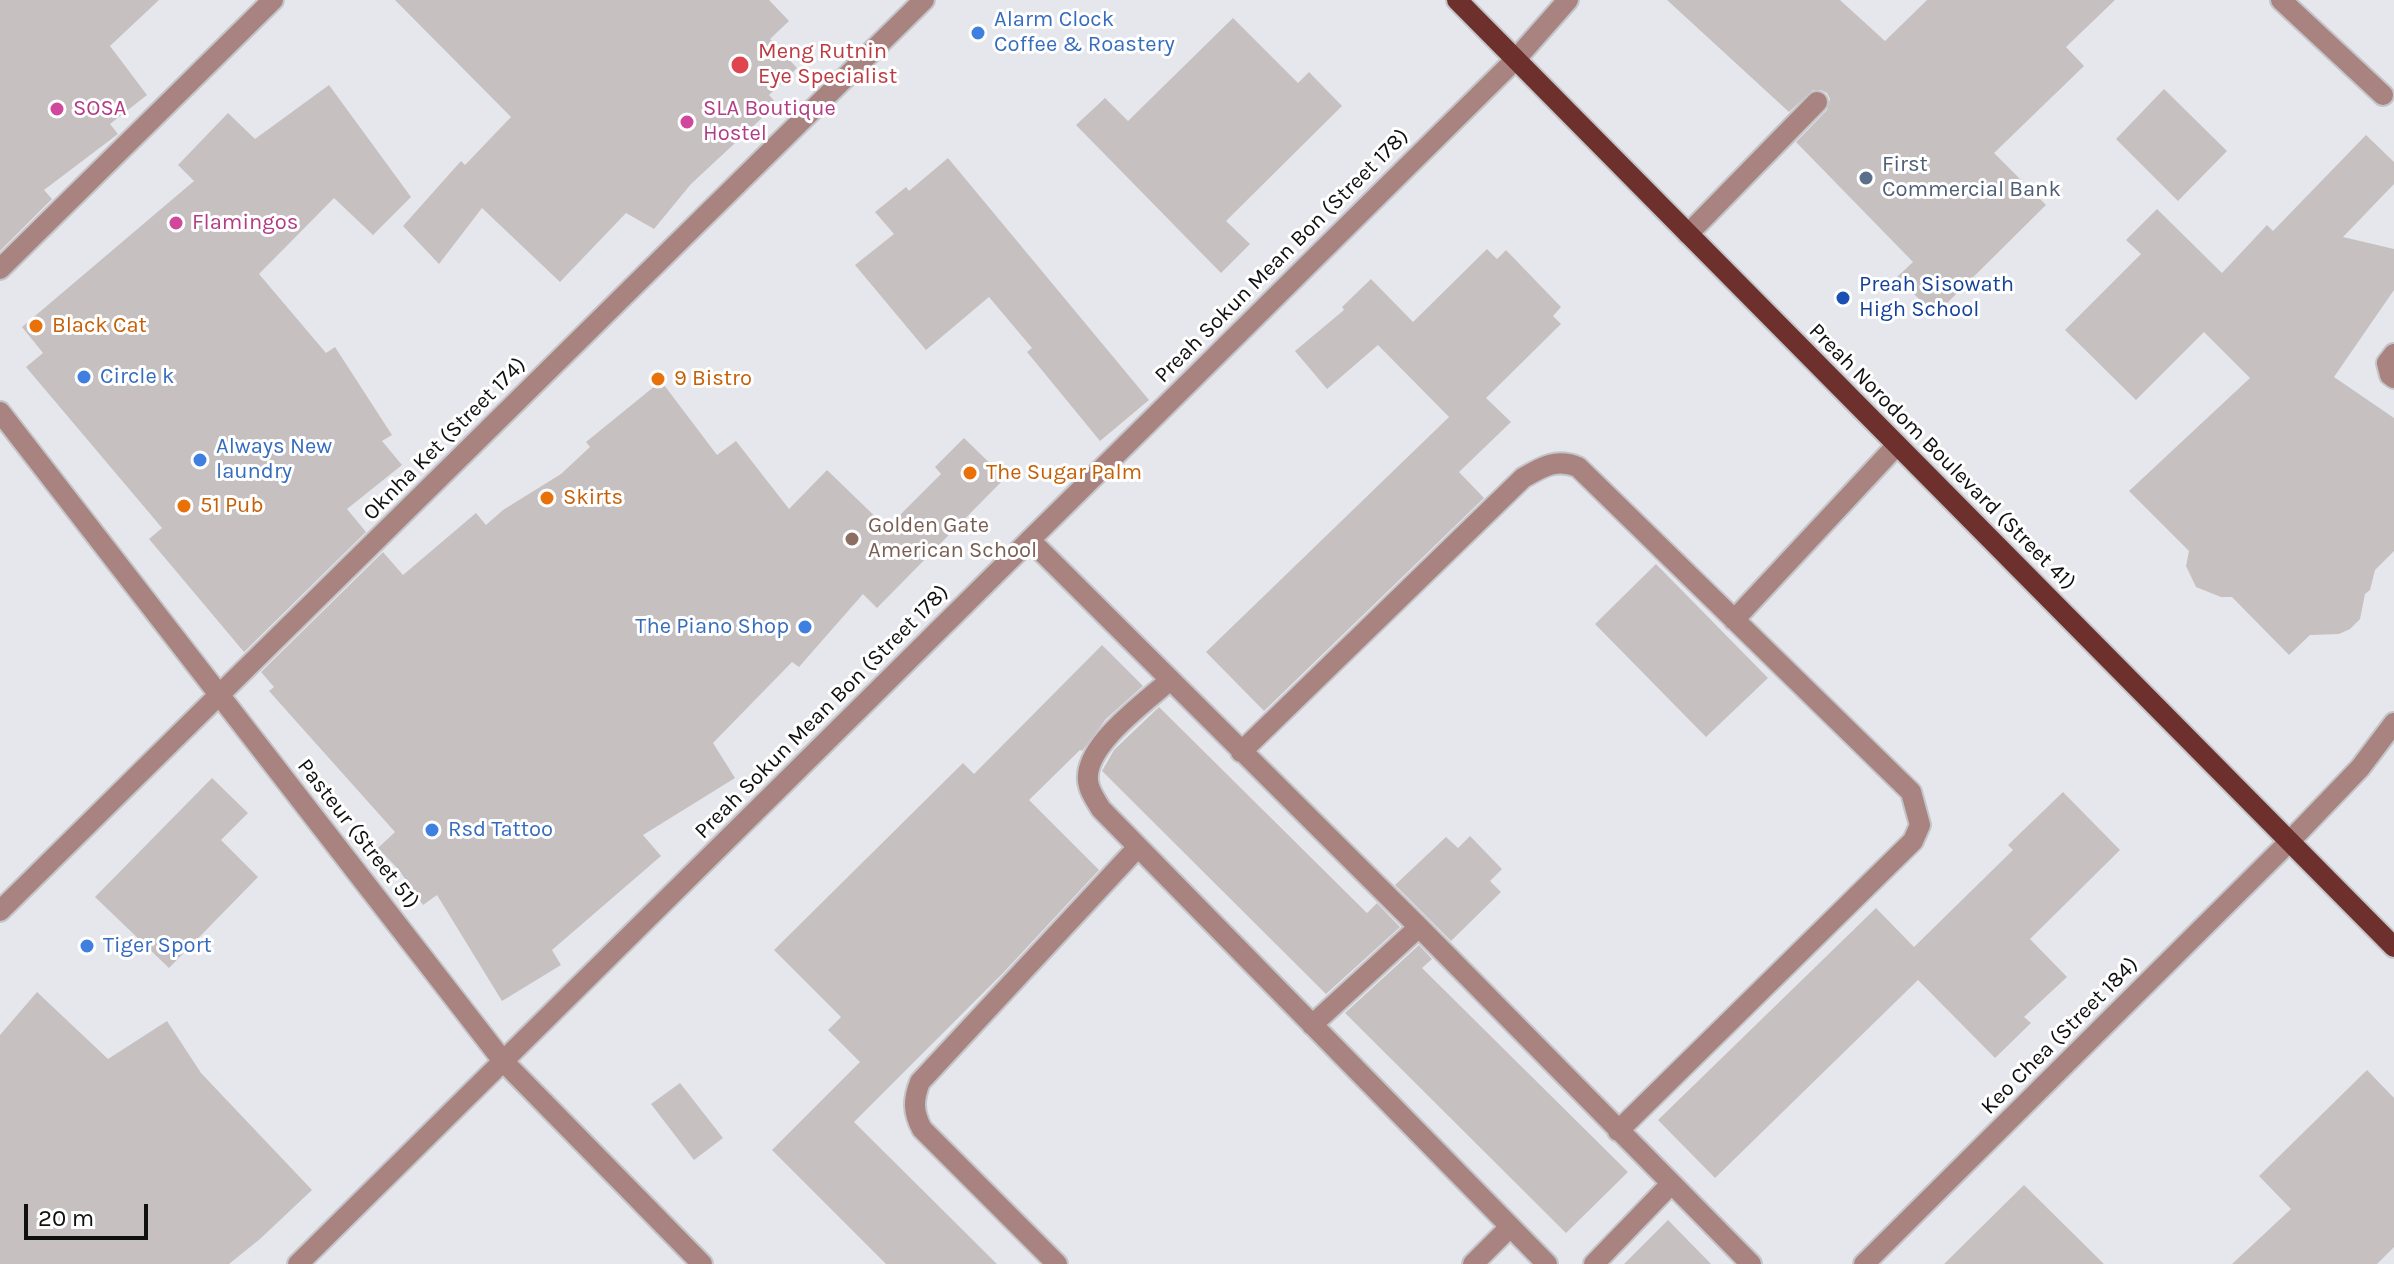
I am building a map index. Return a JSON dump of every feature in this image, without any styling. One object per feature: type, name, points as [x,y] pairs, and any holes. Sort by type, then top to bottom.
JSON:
[{"type":"main road","name":"Preah Norodom Boulevard (Street 41)","points":[[1457,0],[2394,947]]},
{"type":"street","points":[[0,269],[273,0]]},
{"type":"street","name":"Oknha Ket (Street 174)","points":[[0,911],[924,0]]},
{"type":"street","name":"Preah Sokun Mean Bon (Street 178)","points":[[298,1264],[1516,59],[1568,0]]},
{"type":"street","points":[[2281,0],[2383,95]]},
{"type":"street","points":[[1688,234],[1817,102]]},
{"type":"street","points":[[2394,354],[2387,363],[2394,378]]},
{"type":"street","name":"Pasteur (Street 51)","points":[[0,412],[503,1061],[702,1264]]},
{"type":"street","points":[[1734,620],[1897,445]]},
{"type":"street","points":[[1241,752],[1523,478],[1545,465],[1562,462],[1578,467],[1911,792],[1920,825],[1913,841],[1618,1131]]},
{"type":"street","points":[[1030,540],[1419,927],[1751,1264]]},
{"type":"street","points":[[1170,680],[1104,739],[1091,759],[1088,784],[1101,809],[1547,1264]]},
{"type":"street","name":"Keo Chea (Street 184)","points":[[1864,1264],[2289,842],[2360,768],[2394,723]]},
{"type":"street","points":[[1057,1264],[922,1129],[915,1115],[914,1097],[920,1082],[1138,847]]},
{"type":"street","points":[[1312,1025],[1419,927]]},
{"type":"street","points":[[1594,1264],[1671,1184]]},
{"type":"street","points":[[1473,1264],[1510,1227]]},
{"type":"building","points":[[0,0],[159,0],[110,46],[147,95],[110,124],[118,134],[44,190],[52,199],[0,251]]},
{"type":"building","points":[[395,0],[769,0],[789,21],[770,39],[797,68],[769,95],[777,104],[691,184],[654,229],[626,213],[560,282],[482,208],[439,264],[403,226],[461,161],[465,165],[511,117]]},
{"type":"building","points":[[1667,0],[1840,0],[1885,41],[1927,0],[2115,0],[2066,47],[2084,66],[1994,153],[2046,205],[1935,315],[1897,277],[1913,262],[1796,142],[1827,110],[1830,99],[1827,93],[1813,90],[1789,112]]},
{"type":"building","points":[[1233,18],[1298,83],[1309,72],[1342,106],[1226,221],[1250,244],[1221,273],[1076,125],[1105,98],[1128,121]]},
{"type":"building","points":[[329,85],[411,197],[373,235],[334,198],[259,274],[326,353],[335,347],[392,435],[382,441],[402,465],[347,509],[366,532],[244,652],[149,539],[162,528],[26,367],[43,353],[22,327],[194,181],[178,165],[228,113],[255,139]]},
{"type":"building","points":[[2164,89],[2227,151],[2178,201],[2116,139]]},
{"type":"building","points":[[2366,135],[2394,162],[2394,184],[2343,237],[2394,249],[2394,290],[2334,377],[2394,418],[2394,551],[2375,570],[2370,590],[2365,594],[2360,619],[2350,629],[2339,634],[2310,635],[2289,655],[2232,597],[2221,597],[2196,587],[2186,566],[2189,551],[2129,491],[2250,378],[2204,332],[2136,400],[2065,330],[2141,254],[2126,240],[2157,209],[2222,273],[2267,225],[2273,231]]},
{"type":"building","points":[[948,158],[1149,400],[1100,441],[1027,352],[1032,348],[989,297],[926,350],[855,265],[894,234],[875,212],[906,187],[909,191]]},
{"type":"building","points":[[1487,249],[1497,259],[1506,250],[1561,307],[1553,316],[1561,324],[1486,398],[1511,422],[1459,472],[1484,498],[1264,711],[1206,652],[1449,417],[1378,345],[1327,389],[1295,351],[1344,310],[1342,307],[1371,279],[1413,322]]},
{"type":"building","points":[[661,381],[717,455],[736,441],[789,509],[827,470],[887,528],[941,474],[935,467],[964,438],[1005,478],[877,608],[863,594],[799,667],[792,662],[713,743],[735,778],[643,835],[661,856],[552,950],[561,965],[502,1001],[437,895],[423,905],[399,870],[378,848],[395,832],[269,691],[274,687],[261,672],[383,552],[403,575],[476,513],[486,525],[503,510],[561,474],[590,447],[586,442]]},
{"type":"building","points":[[1656,564],[1768,678],[1706,737],[1595,624]]},
{"type":"building","points":[[1102,645],[1143,686],[1106,719],[1082,751],[1029,800],[1099,870],[1004,972],[854,1122],[997,1264],[886,1264],[772,1150],[860,1062],[828,1030],[841,1017],[774,950],[963,763],[974,774]]},
{"type":"building","points":[[1159,707],[1367,913],[1377,903],[1400,927],[1326,994],[1102,771],[1114,750]]},
{"type":"building","points":[[212,778],[248,813],[221,840],[258,877],[169,968],[95,897]]},
{"type":"building","points":[[2063,792],[2120,850],[2030,939],[2067,977],[2024,1017],[2031,1023],[1995,1058],[1918,980],[1715,1178],[1658,1120],[1876,908],[1914,947],[2013,850],[2008,845]]},
{"type":"building","points":[[1470,836],[1502,869],[1490,881],[1501,892],[1451,941],[1395,885],[1446,837],[1458,848]]},
{"type":"building","points":[[1419,945],[1432,959],[1422,968],[1628,1172],[1566,1233],[1345,1013]]},
{"type":"building","points":[[37,992],[108,1059],[167,1021],[201,1073],[312,1190],[229,1264],[0,1264],[0,1035]]},
{"type":"building","points":[[2367,1070],[2394,1098],[2394,1247],[2377,1264],[2232,1264],[2291,1209],[2259,1176]]},
{"type":"building","points":[[680,1083],[723,1138],[694,1160],[651,1104]]},
{"type":"building","points":[[2024,1185],[2104,1264],[1944,1264]]},
{"type":"building","points":[[1668,1220],[1711,1264],[1624,1264]]},
{"type":"place","name":"Alarm Clock Coffee & Roastery","points":[[978,33]]},
{"type":"place","name":"Meng Rutnin Eye Specialist","points":[[740,65]]},
{"type":"place","name":"SOSA","points":[[57,109]]},
{"type":"place","name":"SLA Boutique Hostel","points":[[687,122]]},
{"type":"place","name":"First Commercial Bank","points":[[1866,178]]},
{"type":"place","name":"Flamingos","points":[[176,223]]},
{"type":"place","name":"Preah Sisowath High School","points":[[1843,298]]},
{"type":"place","name":"Black Cat","points":[[36,326]]},
{"type":"place","name":"Circle k","points":[[84,377]]},
{"type":"place","name":"9 Bistro","points":[[658,379]]},
{"type":"place","name":"Always New laundry","points":[[200,460]]},
{"type":"place","name":"The Sugar Palm","points":[[970,473]]},
{"type":"place","name":"Skirts","points":[[547,498]]},
{"type":"place","name":"51 Pub","points":[[184,506]]},
{"type":"place","name":"Golden Gate American School","points":[[852,539]]},
{"type":"place","name":"The Piano Shop","points":[[805,627]]},
{"type":"place","name":"Rsd Tattoo","points":[[432,830]]},
{"type":"place","name":"Tiger Sport","points":[[87,946]]}]
